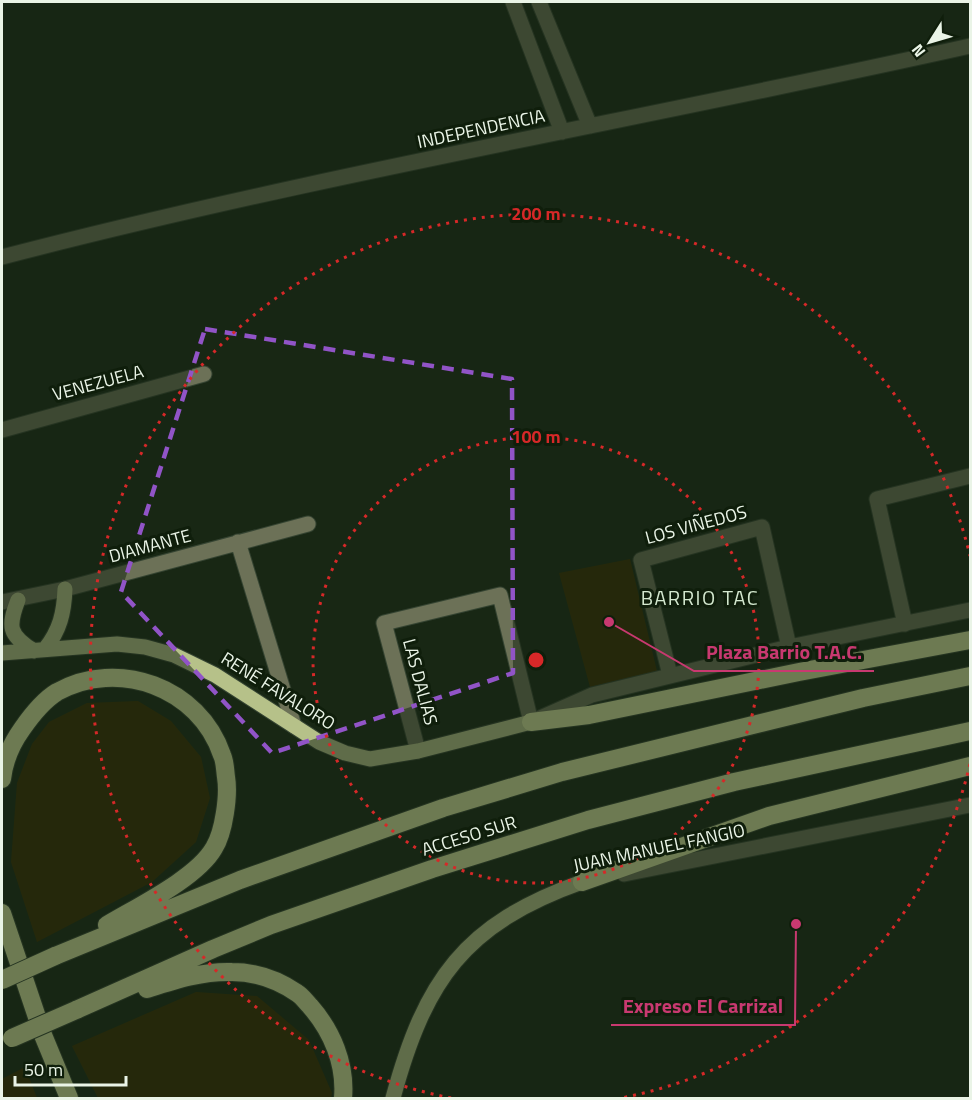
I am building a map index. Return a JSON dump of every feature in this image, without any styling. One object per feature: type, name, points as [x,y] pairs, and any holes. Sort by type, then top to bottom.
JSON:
[{"type":"highway","points":[[531,722],[589,715],[970,640]]},
{"type":"highway","name":"ACCESO SUR","points":[[2,980],[240,880],[443,808],[562,772],[863,698],[970,676]]},
{"type":"highway","points":[[2,779],[14,741],[30,718],[54,693],[91,679],[132,678],[169,691],[188,704],[208,728],[222,755],[227,787],[226,804],[215,848],[195,869],[169,888],[55,956]]},
{"type":"highway","name":"ACCESO SUR","points":[[5,1042],[271,925],[477,855],[588,820],[734,782],[970,731]]},
{"type":"highway","points":[[582,882],[769,816],[970,766]]},
{"type":"highway","points":[[3,921],[30,999],[69,1098]]},
{"type":"highway","points":[[76,1010],[200,973],[233,972],[265,977],[298,994],[320,1018],[332,1038],[342,1067],[343,1098]]},
{"type":"highway","points":[[56,1068],[78,1098]]},
{"type":"main road","points":[[18,600],[11,618],[11,625],[18,639],[39,650],[55,637],[61,624],[65,589]]},
{"type":"main road","name":"RENÉ FAVALORO","points":[[2,653],[117,644],[146,647],[174,655],[215,675],[319,742],[345,753],[370,759],[418,751],[531,722]]},
{"type":"main road","name":"JUAN MANUEL FANGIO","points":[[393,1098],[422,1012],[437,985],[456,961],[494,926],[522,908],[550,893],[582,882]]},
{"type":"street","points":[[513,2],[562,132]]},
{"type":"street","points":[[539,2],[590,126]]},
{"type":"street","name":"INDEPENDENCIA","points":[[2,257],[65,240],[300,187],[970,46]]},
{"type":"street","name":"VENEZUELA","points":[[2,430],[204,374]]},
{"type":"street","points":[[905,624],[877,499],[970,476]]},
{"type":"street","name":"DIAMANTE","points":[[2,602],[65,589],[308,524]]},
{"type":"street","name":"LOS VIÑEDOS","points":[[670,675],[641,560],[762,527],[789,647]]},
{"type":"street","points":[[238,542],[294,726]]},
{"type":"street","name":"LAS DALIAS","points":[[418,751],[384,623],[500,595],[531,722]]},
{"type":"street","points":[[531,722],[592,695],[670,675],[789,647],[970,610]]},
{"type":"street","name":"JUAN MANUEL FANGIO","points":[[582,882],[970,805]]},
{"type":"highlighted area","points":[[205,329],[512,379],[513,673],[272,753],[121,592]]},
{"type":"shaded area","points":[[630,559],[657,671],[590,687],[559,573]]},
{"type":"shaded area","points":[[138,701],[171,721],[201,757],[210,798],[196,842],[152,882],[37,942],[11,862],[17,783],[32,744],[49,722],[87,703]]},
{"type":"shaded area","points":[[196,992],[257,996],[309,1040],[332,1093],[331,1098],[98,1098],[72,1046]]},
{"type":"shaded area","points":[[25,1067],[37,1098],[2,1098],[2,1079]]},
{"type":"place","name":"Plaza Barrio T.A.C.","points":[[609,622]]},
{"type":"place","name":"Expreso El Carrizal","points":[[796,924]]},
{"type":"district","name":"BARRIO TAC","points":[[700,598]]}]
